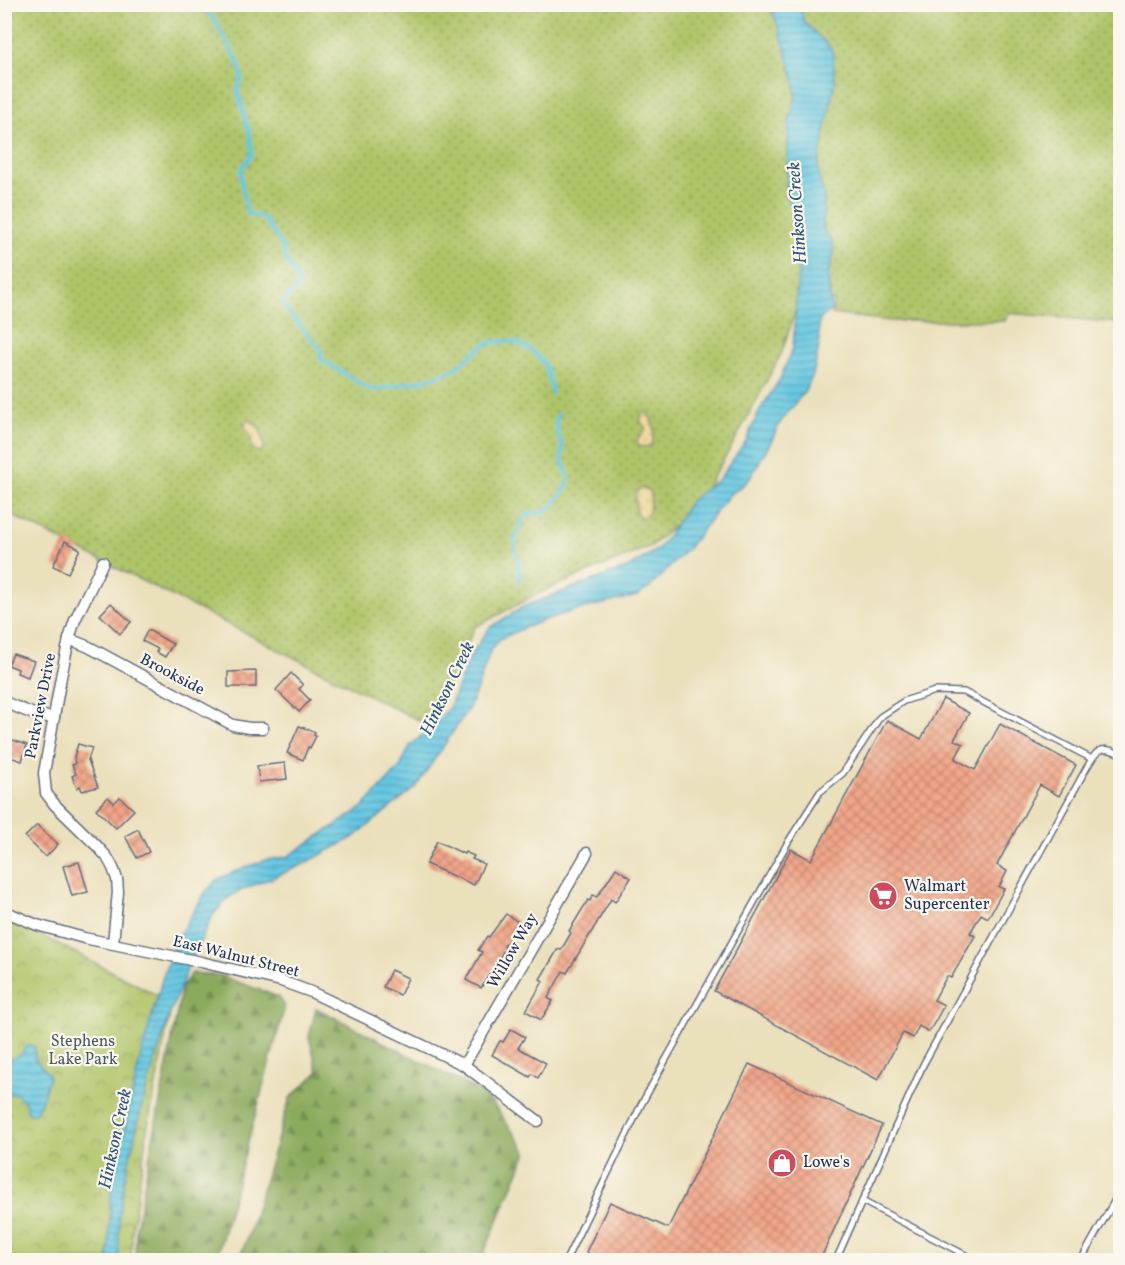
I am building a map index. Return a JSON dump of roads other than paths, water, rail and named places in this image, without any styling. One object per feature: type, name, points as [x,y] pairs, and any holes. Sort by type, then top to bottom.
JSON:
[{"type":"street","name":"Parkview Drive","points":[[103,562],[75,620],[69,639],[44,773],[46,793],[55,806],[106,857],[113,868],[118,892],[113,944]]},
{"type":"street","name":"Brookside","points":[[69,639],[89,647],[233,725],[263,728]]},
{"type":"street","points":[[4,702],[36,715],[54,718]]},
{"type":"street","name":"Willow Way","points":[[464,1065],[587,853]]},
{"type":"street","name":"East Walnut Street","points":[[4,910],[38,925],[84,938],[152,951],[281,981],[311,992],[464,1065],[538,1121]]},
{"type":"lane","points":[[566,1260],[658,1073],[788,842],[820,792],[843,773],[880,717],[904,701],[935,691],[964,692],[1092,759]]},
{"type":"lane","points":[[836,1260],[922,1065],[1095,753],[1100,750],[1111,750],[1120,754]]},
{"type":"lane","points":[[1090,1260],[1082,1259],[1117,1203],[1120,1191]]},
{"type":"lane","points":[[862,1201],[975,1260]]},
{"type":"water","name":"Hinkson Creek","points":[[770,5],[801,5],[804,22],[830,47],[833,55],[835,82],[818,167],[824,195],[823,227],[832,241],[834,252],[828,275],[831,311],[821,318],[819,323],[819,346],[813,375],[805,391],[779,424],[751,477],[730,494],[688,548],[649,588],[637,596],[547,619],[500,639],[490,651],[469,708],[416,787],[354,837],[300,866],[229,897],[213,915],[189,965],[169,1016],[143,1101],[126,1174],[119,1217],[119,1260],[108,1260],[111,1191],[140,1059],[163,976],[176,940],[205,893],[218,879],[266,860],[287,857],[362,808],[400,767],[410,746],[437,722],[450,706],[469,658],[490,627],[525,606],[629,567],[658,549],[691,500],[719,479],[746,441],[758,413],[780,379],[793,348],[798,276],[799,230],[794,210],[786,196],[789,121],[796,97],[794,79]]},
{"type":"water","points":[[30,1045],[35,1047],[35,1059],[49,1075],[40,1105],[34,1114],[28,1112],[24,1101],[17,1094],[4,1096],[5,1066],[12,1058],[21,1055]]},
{"type":"waterway","points":[[198,4],[213,18],[238,62],[242,79],[237,90],[250,136],[252,154],[241,170],[247,212],[250,215],[263,217],[281,244],[285,258],[299,283],[285,299],[283,306],[322,351],[321,359],[362,385],[376,390],[432,378],[457,368],[488,343],[505,341],[519,343],[531,350],[544,363],[552,393]]},
{"type":"waterway","points":[[519,581],[520,571],[515,541],[521,522],[526,515],[544,512],[554,504],[567,487],[568,475],[562,461],[562,444],[557,432],[558,414]]},
{"type":"place","name":"Walmart Supercenter","points":[[883,896]]},
{"type":"place","name":"Lowe's","points":[[782,1163]]},
{"type":"park label","name":"Stephens Lake Park","points":[[83,1051]]}]
